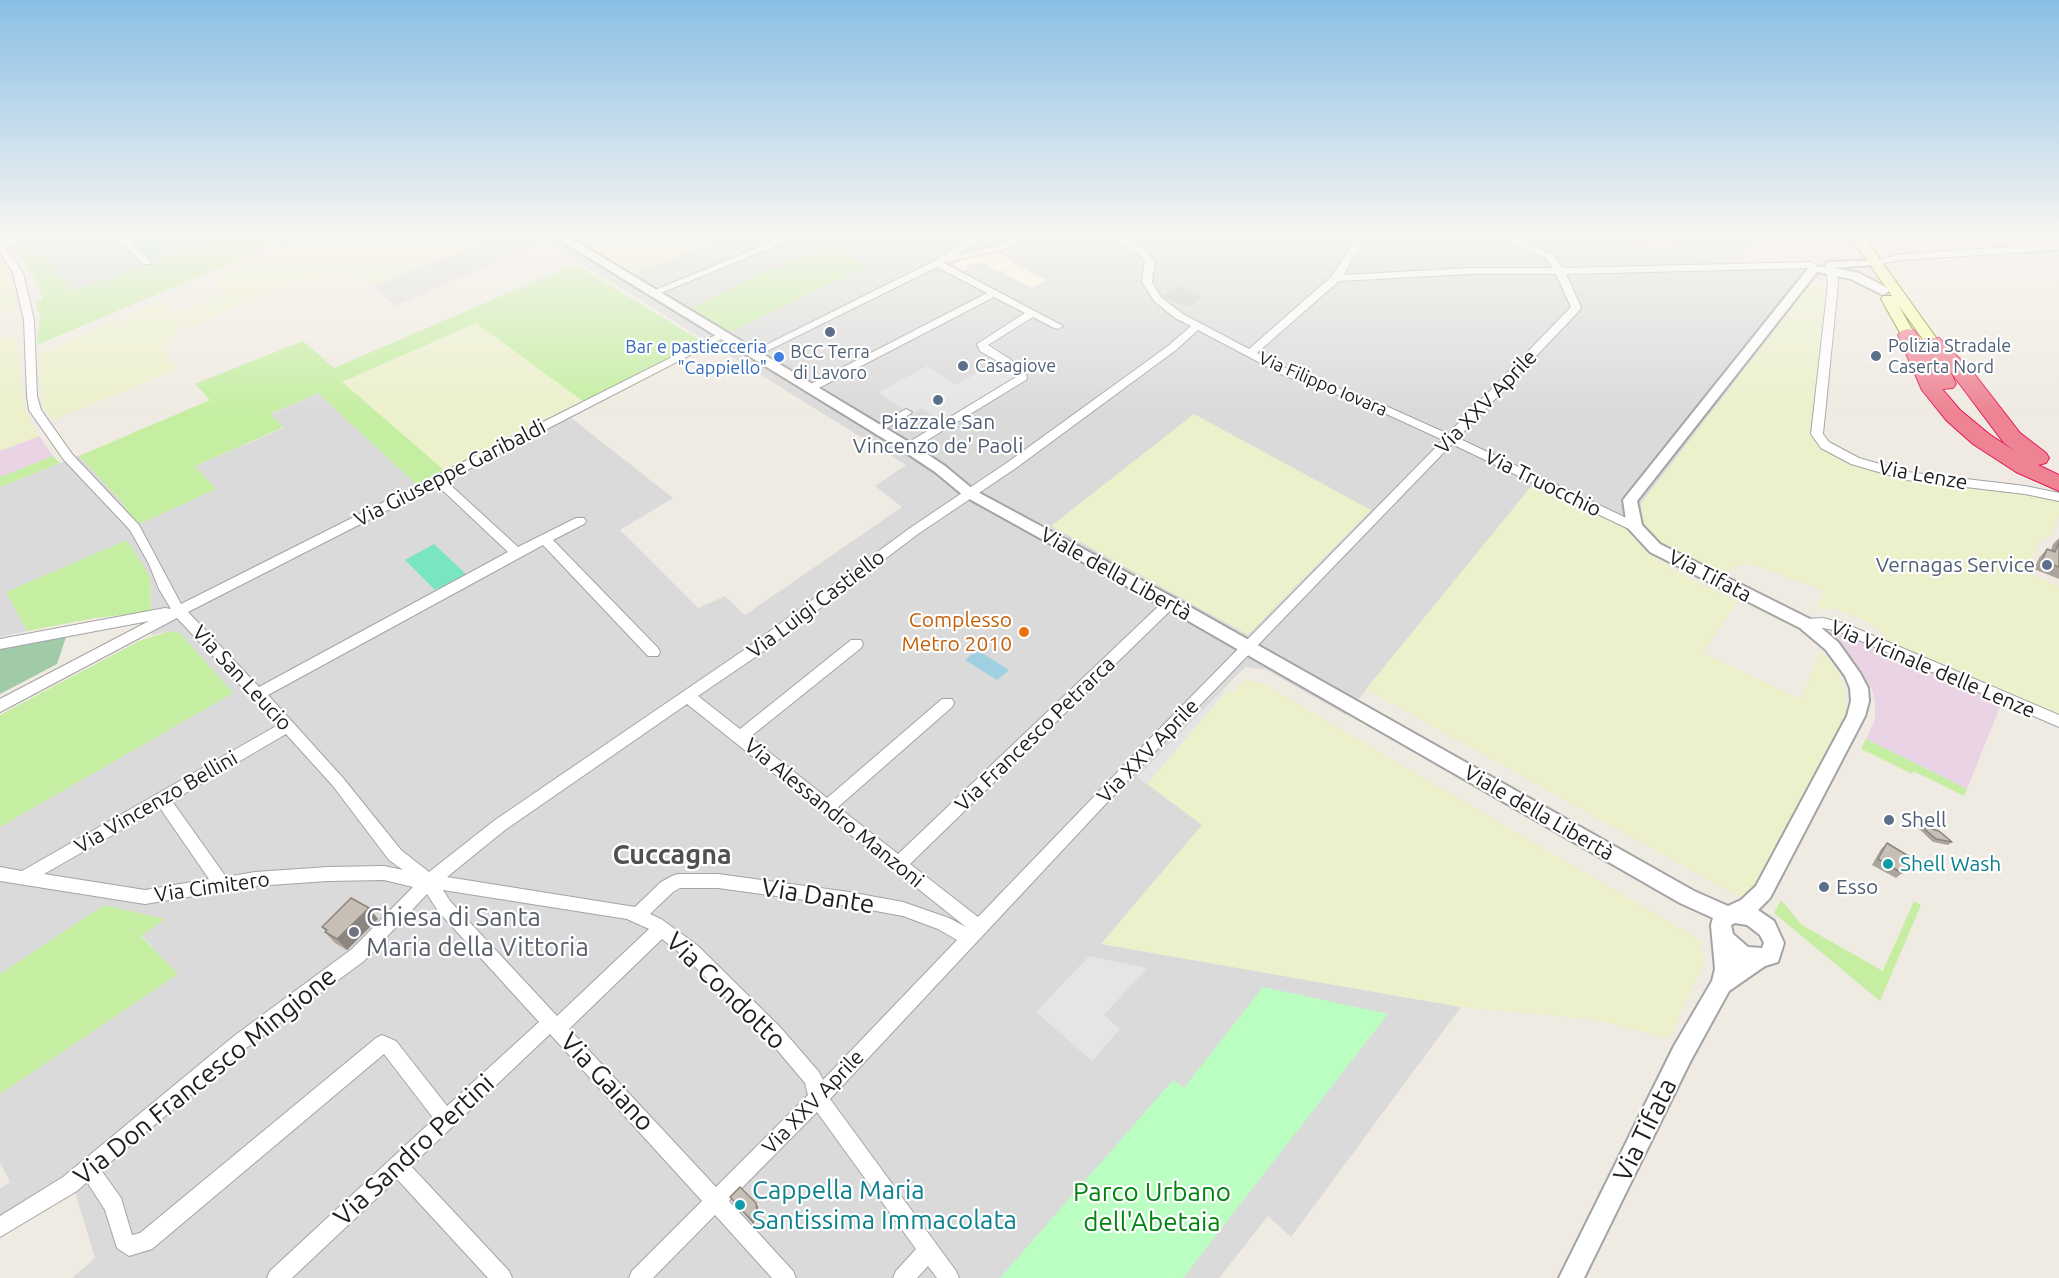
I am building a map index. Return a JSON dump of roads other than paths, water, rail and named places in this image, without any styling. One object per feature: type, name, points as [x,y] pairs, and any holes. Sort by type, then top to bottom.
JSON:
[{"type":"highway","points":[[1908,335],[1932,390],[1953,415],[1981,440],[2024,466],[2058,476]]},
{"type":"highway","points":[[1932,342],[1932,371],[1941,391],[1963,416],[2016,456],[2058,476]]},
{"type":"highway","points":[[1932,342],[1974,377],[2020,441],[2058,476]]},
{"type":"main road","points":[[1891,294],[1908,335]]},
{"type":"main road","points":[[1891,294],[1932,342]]},
{"type":"street","points":[[0,706],[179,611],[165,590],[155,564],[135,528],[68,457],[35,410],[32,396],[29,320],[23,294]]},
{"type":"street","name":"Viale della Libertà","points":[[654,294],[907,447],[940,469],[969,493],[1170,603],[1687,897],[1727,925]]},
{"type":"street","points":[[753,354],[874,294]]},
{"type":"street","points":[[810,389],[993,294]]},
{"type":"street","points":[[995,294],[1058,326]]},
{"type":"street","name":"Via Filippo Iovara","points":[[1154,294],[1157,299],[1179,316],[1289,374],[1373,404],[1451,439]]},
{"type":"street","points":[[1250,354],[1318,294]]},
{"type":"street","name":"Via XXV Aprile","points":[[639,1278],[818,1098],[1361,528],[1451,439],[1574,311],[1576,306],[1570,294]]},
{"type":"street","points":[[1635,527],[1630,500],[1750,345],[1800,294]]},
{"type":"street","name":"Via Lenze","points":[[1832,294],[1817,434],[1825,445],[1861,463],[1906,476],[2025,490],[2059,497]]},
{"type":"street","points":[[907,447],[1019,381],[1023,375],[1022,371],[1002,363],[984,349],[982,344],[1032,313]]},
{"type":"street","name":"Via Luigi Castiello","points":[[429,882],[500,825],[689,697],[1172,348],[1197,326]]},
{"type":"street","name":"Via Giuseppe Garibaldi","points":[[179,611],[722,336]]},
{"type":"street","points":[[878,429],[906,412]]},
{"type":"street","name":"Via Truocchio","points":[[1451,439],[1635,527]]},
{"type":"street","points":[[437,479],[517,553]]},
{"type":"street","points":[[258,694],[580,521]]},
{"type":"street","name":"Via Tifata","points":[[1571,1278],[1682,1054],[1722,984],[1727,925],[1763,892],[1856,716],[1860,701],[1859,688],[1848,667],[1832,646],[1806,624],[1655,548],[1635,527]]},
{"type":"street","points":[[545,539],[653,651]]},
{"type":"street","points":[[155,615],[165,590]]},
{"type":"street","name":"Via Francesco Petrarca","points":[[899,864],[1170,603]]},
{"type":"street","name":"Via San Leucio","points":[[0,644],[179,611],[338,782],[395,855],[429,882]]},
{"type":"street","name":"Via Vicinale delle Lenze","points":[[1806,624],[1823,622],[1841,627],[2059,721]]},
{"type":"street","points":[[740,737],[856,644]]},
{"type":"street","name":"Via Alessandro Manzoni","points":[[689,697],[899,864],[974,933]]},
{"type":"street","points":[[828,807],[947,703]]},
{"type":"street","name":"Via Vincenzo Bellini","points":[[24,878],[288,726]]},
{"type":"street","points":[[162,799],[222,884]]},
{"type":"street","name":"Via Cimitero","points":[[0,874],[145,897],[222,884],[327,874],[384,873],[429,882]]},
{"type":"street","name":"Via Dante","points":[[637,916],[667,887],[678,881],[718,881],[903,909],[974,933]]},
{"type":"street","name":"Via Condotto","points":[[429,882],[629,912],[661,929],[721,978],[813,1078],[818,1098],[949,1278]]},
{"type":"street","name":"Via Gaiano","points":[[429,882],[444,906],[786,1278]]},
{"type":"street","name":"Via Don Francesco Mingione","points":[[0,1227],[70,1184],[240,1042],[358,955],[429,882]]},
{"type":"street","name":"Via Tifata","points":[[1722,984],[1759,959],[1766,958],[1774,949],[1772,936],[1767,928],[1763,892]]},
{"type":"street","points":[[1759,959],[1743,956],[1727,925],[1752,917],[1767,928]]},
{"type":"street","name":"Via Sandro Pertini","points":[[277,1278],[446,1120],[661,929]]},
{"type":"street","points":[[89,1169],[114,1205],[124,1241],[129,1246],[145,1242],[382,1044],[390,1047],[446,1120]]},
{"type":"street","points":[[397,1165],[502,1278]]},
{"type":"street","points":[[903,1278],[928,1251]]},
{"type":"water","points":[[977,650],[1009,670],[997,680],[965,660]]},
{"type":"place","name":"BCC Terra di Lavoro","points":[[830,332]]},
{"type":"place","name":"Polizia Stradale Caserta Nord","points":[[1876,356]]},
{"type":"place","name":"Bar e pastiecceria \"Cappiello\"","points":[[779,357]]},
{"type":"place","name":"Casagiove","points":[[963,366]]},
{"type":"place","name":"Piazzale San Vincenzo de' Paoli","points":[[938,400]]},
{"type":"place","name":"Vernagas Service","points":[[2047,565]]},
{"type":"place","name":"Complesso Metro 2010","points":[[1024,632]]},
{"type":"place","name":"Shell","points":[[1889,820]]},
{"type":"place","name":"Shell Wash","points":[[1888,864]]},
{"type":"place","name":"Esso","points":[[1824,887]]},
{"type":"place","name":"Chiesa di Santa Maria della Vittoria","points":[[354,932]]},
{"type":"place","name":"Cappella Maria Santissima Immacolata","points":[[740,1205]]},
{"type":"district","name":"Cuccagna","points":[[672,855]]},
{"type":"park label","name":"Parco Urbano dell'Abetaia","points":[[1152,1207]]}]
